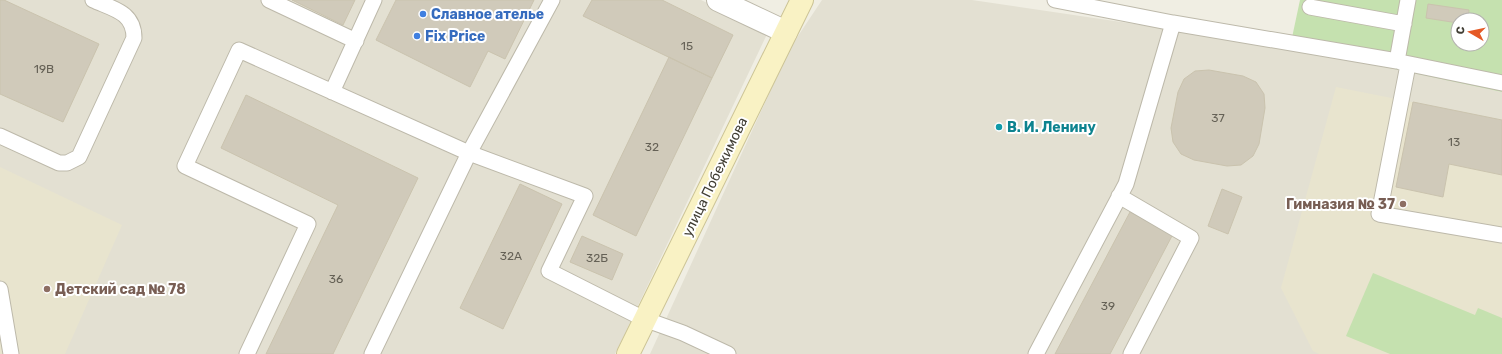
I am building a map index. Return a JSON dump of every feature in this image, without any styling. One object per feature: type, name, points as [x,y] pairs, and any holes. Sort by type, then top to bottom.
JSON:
[{"type":"street","points":[[718,0],[786,32]]},
{"type":"street","name":"улица Побежимова","points":[[628,354],[802,0]]},
{"type":"lane","points":[[0,136],[59,163],[67,163],[79,157],[134,38],[132,25],[126,15],[93,0]]},
{"type":"lane","points":[[269,0],[356,41]]},
{"type":"lane","points":[[332,92],[374,0]]},
{"type":"lane","points":[[372,354],[469,153],[552,0]]},
{"type":"lane","points":[[1055,0],[1173,23],[1403,63],[1502,83]]},
{"type":"lane","points":[[1408,0],[1404,24],[1403,63],[1380,214],[1502,235]]},
{"type":"lane","points":[[1310,7],[1404,24]]},
{"type":"lane","points":[[1036,354],[1126,184],[1173,23]]},
{"type":"lane","points":[[247,354],[308,224],[185,166],[239,50],[469,153],[585,196],[549,271],[644,319],[683,333],[728,354]]},
{"type":"lane","points":[[1119,196],[1191,238],[1131,354]]},
{"type":"lane","points":[[0,289],[11,354]]},
{"type":"shaded area","points":[[0,0],[701,0],[768,32],[615,354],[0,354]]},
{"type":"shaded area","points":[[822,0],[972,0],[1290,47],[1502,92],[1502,354],[650,354],[790,48]]},
{"type":"shaded area","name":"Гимназия № 37","points":[[1336,87],[1502,120],[1502,354],[1319,354],[1313,351],[1281,288]]},
{"type":"shaded area","name":"Детский сад № 78","points":[[0,167],[122,225],[65,354],[0,354]]},
{"type":"green space","points":[[1300,0],[1502,0],[1502,92],[1290,47]]},
{"type":"green space","points":[[1373,273],[1475,315],[1478,308],[1502,318],[1502,354],[1390,354],[1346,336]]},
{"type":"building","points":[[0,0],[4,0],[99,44],[63,122],[0,94]]},
{"type":"building","points":[[292,0],[355,0],[343,25]]},
{"type":"building","points":[[396,0],[534,0],[505,59],[488,51],[470,87],[376,40]]},
{"type":"building","points":[[592,0],[662,0],[733,35],[712,78],[583,16]]},
{"type":"building","points":[[1428,4],[1469,10],[1469,12],[1450,12],[1450,22],[1426,18]]},
{"type":"building","points":[[669,57],[712,78],[636,236],[593,215]]},
{"type":"building","points":[[1209,70],[1243,76],[1256,82],[1264,94],[1265,108],[1259,144],[1253,156],[1241,165],[1227,166],[1194,160],[1181,154],[1173,142],[1171,128],[1178,92],[1184,79],[1195,71]]},
{"type":"building","points":[[246,95],[418,178],[333,354],[266,354],[338,205],[221,148]]},
{"type":"building","points":[[1413,102],[1502,120],[1502,175],[1449,164],[1443,197],[1396,187]]},
{"type":"building","points":[[520,184],[562,204],[503,329],[460,308]]},
{"type":"building","points":[[1222,189],[1242,197],[1228,234],[1208,226]]},
{"type":"building","points":[[1130,212],[1173,234],[1110,354],[1055,354]]},
{"type":"building","points":[[582,236],[623,254],[612,280],[570,262]]},
{"type":"place","name":"Славное ателье","points":[[423,14]]},
{"type":"place","name":"Fix Price","points":[[417,36]]},
{"type":"place","name":"В. И. Ленину","points":[[999,127]]},
{"type":"place","name":"Гимназия № 37","points":[[1403,204]]},
{"type":"place","name":"Детский сад № 78","points":[[47,289]]}]
